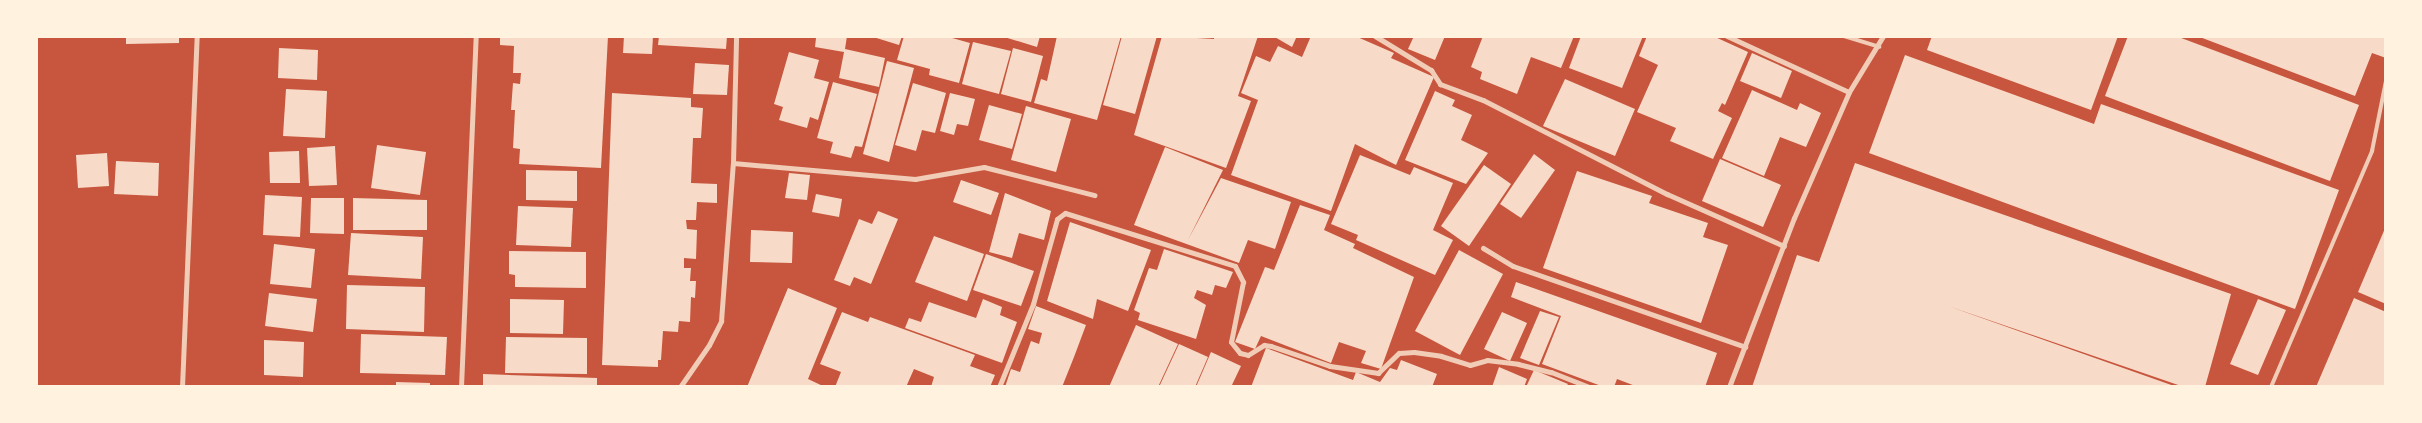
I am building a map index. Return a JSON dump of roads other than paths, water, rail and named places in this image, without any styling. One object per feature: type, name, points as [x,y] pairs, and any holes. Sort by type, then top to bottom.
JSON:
[{"type":"street","points":[[182,387],[197,36]]},
{"type":"street","points":[[461,387],[476,36]]},
{"type":"street","points":[[680,387],[709,345],[721,321],[733,163],[736,36]]},
{"type":"street","points":[[1375,36],[1431,70],[1440,84],[1483,100],[1667,194],[1784,246]]},
{"type":"street","points":[[1727,36],[1849,92]]},
{"type":"street","points":[[1729,387],[1784,246],[1849,92],[1866,61],[1879,47],[1883,36]]},
{"type":"street","points":[[733,163],[915,179],[984,167],[1094,195]]},
{"type":"street","points":[[999,387],[1033,304],[1057,219],[1065,213],[1235,266],[1243,282],[1231,342],[1240,353],[1248,355],[1264,345],[1271,346],[1330,366],[1378,373],[1399,353],[1414,352],[1441,356],[1470,365],[1487,360],[1518,364],[1551,372],[1589,387]]},
{"type":"street","points":[[1483,248],[1513,266],[1745,347]]},
{"type":"lane","points":[[1844,36],[1879,47]]},
{"type":"lane","points":[[2271,387],[2372,152],[2386,81]]}]
